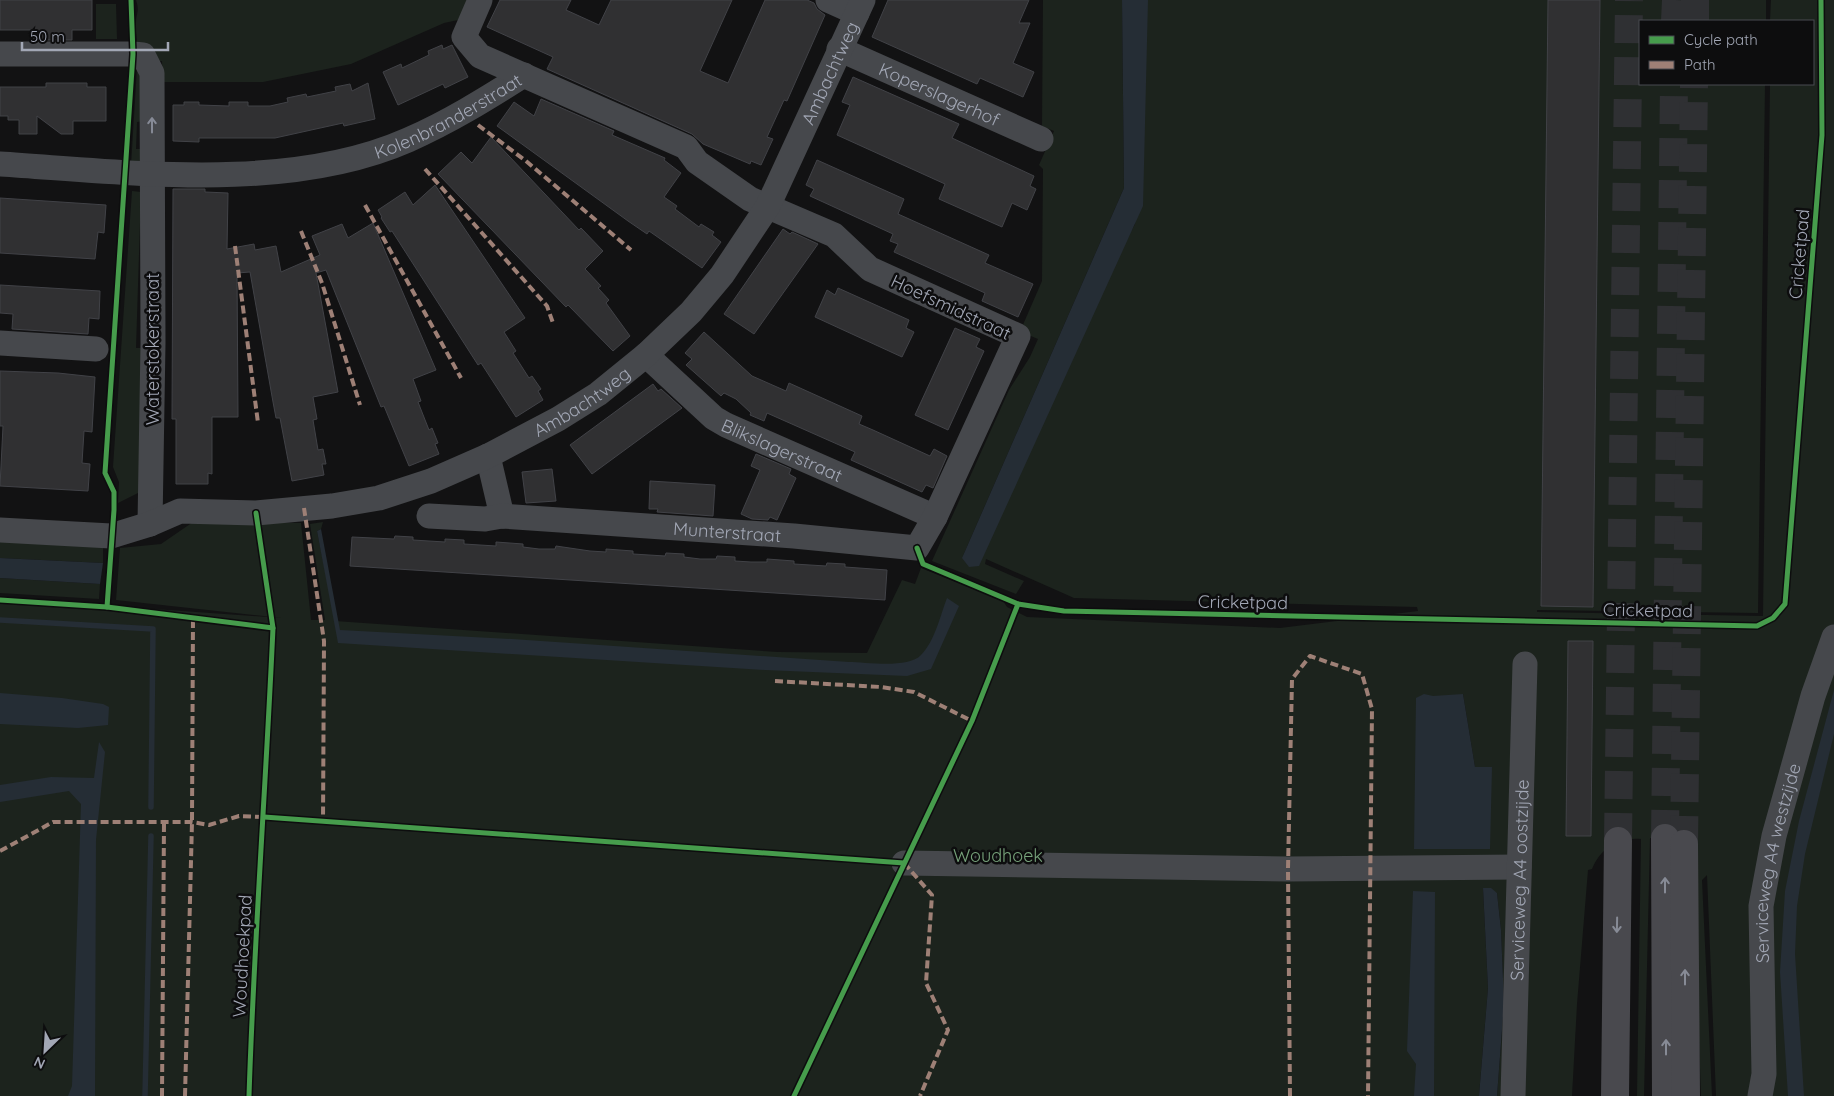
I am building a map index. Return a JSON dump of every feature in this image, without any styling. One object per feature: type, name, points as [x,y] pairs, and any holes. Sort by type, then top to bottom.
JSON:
[{"type":"highway","points":[[1615,1096],[1618,841]]},
{"type":"highway","points":[[1666,1096],[1674,841],[1686,1096]]},
{"type":"street","points":[[480,0],[464,37],[480,56],[524,75]]},
{"type":"street","points":[[828,0],[860,6]]},
{"type":"street","name":"Ambachtweg","points":[[0,530],[111,536],[150,524],[180,510],[256,512],[332,506],[379,498],[431,482],[488,456],[558,419],[598,394],[646,355],[706,296],[768,206],[860,6]]},
{"type":"street","name":"Koperslagerhof","points":[[839,49],[1041,139]]},
{"type":"street","name":"Waterstokerstraat","points":[[0,54],[143,55],[152,73],[153,343],[150,524]]},
{"type":"street","name":"Kolenbranderstraat","points":[[0,164],[111,173],[152,174],[235,174],[289,170],[345,160],[406,141],[463,114],[524,75],[686,147],[697,162],[750,199],[768,206]]},
{"type":"street","name":"Hoefsmidstraat","points":[[768,206],[834,235],[870,269],[1018,336],[936,517]]},
{"type":"street","points":[[0,343],[96,349]]},
{"type":"street","name":"Blikslagerstraat","points":[[646,355],[714,418],[726,425],[936,517]]},
{"type":"street","points":[[488,456],[502,516]]},
{"type":"street","name":"Munterstraat","points":[[429,516],[485,519],[502,516],[794,536],[915,555],[936,517]]},
{"type":"street","name":"Serviceweg A4 westzijde","points":[[1760,1096],[1764,1074],[1760,906],[1776,826],[1813,696],[1834,637]]},
{"type":"street","name":"Serviceweg A4 oostzijde","points":[[1513,1096],[1525,664]]},
{"type":"street","points":[[904,863],[1288,869],[1519,867]]},
{"type":"green space","points":[[136,0],[471,0],[458,20],[444,23],[351,64],[263,82],[163,82],[162,61],[158,61],[137,44],[136,26],[138,10]]},
{"type":"green space","name":"Woudhoek","points":[[1043,0],[1122,0],[1124,188],[962,558],[1135,224],[1147,0],[1766,0],[1766,20],[1639,20],[1639,85],[1765,85],[1758,613],[1537,610],[1537,612],[1763,616],[1770,85],[1814,85],[1814,20],[1770,20],[1771,0],[1834,0],[1834,1096],[1716,1096],[1707,875],[1702,880],[1712,1096],[1701,1096],[1698,1012],[1665,838],[1650,838],[1644,1096],[1637,1096],[1641,839],[1632,839],[1611,845],[1600,855],[1592,869],[1588,870],[1577,1004],[1572,1096],[1497,1096],[1504,1003],[1501,930],[1497,893],[1483,889],[1488,988],[1479,1096],[0,1096],[0,598],[282,618],[116,600],[120,548],[161,544],[196,520],[301,523],[311,620],[325,620],[310,524],[323,522],[321,529],[317,531],[335,621],[778,652],[867,653],[902,580],[915,584],[921,568],[1003,601],[1007,607],[1027,617],[1280,628],[1418,611],[1417,607],[1074,598],[986,559],[985,564],[1024,581],[1016,594],[932,561],[1009,390],[1030,357],[1038,339],[1026,334],[1022,327],[1042,281],[1043,169],[1039,165],[1054,131],[1042,126]],"holes":[[[1463,694],[1475,767],[1492,768],[1455,849]]]},
{"type":"green space","points":[[96,4],[116,4],[117,39],[96,39]]},
{"type":"green space","points":[[140,65],[145,121],[137,122],[136,149],[146,149],[142,163],[131,165],[137,68]]},
{"type":"green space","points":[[132,191],[141,192],[136,348],[143,348],[142,491],[118,503],[119,482],[113,467]]},
{"type":"green space","points":[[0,539],[103,546],[103,563],[0,558]]},
{"type":"green space","points":[[0,578],[100,584],[99,599],[0,593]]},
{"type":"shaded area","points":[[1122,0],[1148,0],[1143,206],[979,566],[969,567],[962,558],[1124,188]]},
{"type":"shaded area","points":[[321,529],[340,630],[512,639],[849,662],[897,663],[915,659],[926,649],[934,636],[947,598],[959,606],[931,669],[907,676],[765,670],[338,643],[317,531]]},
{"type":"shaded area","points":[[0,558],[103,563],[100,584],[0,578]]},
{"type":"shaded area","points":[[1834,690],[1834,734],[1805,854],[1797,906],[1795,954],[1804,1096],[1788,1096],[1780,972],[1785,891],[1799,821]]},
{"type":"shaded area","points":[[0,693],[62,698],[103,704],[109,707],[108,725],[78,728],[0,724]]},
{"type":"shaded area","points":[[1424,694],[1433,696],[1463,694],[1475,767],[1492,767],[1490,849],[1414,849],[1416,698]]},
{"type":"shaded area","points":[[99,742],[105,752],[96,840],[95,1096],[68,1096],[72,1086],[81,804],[69,791],[0,802],[0,785],[51,777],[94,778]]},
{"type":"shaded area","points":[[1483,888],[1491,888],[1497,893],[1501,930],[1504,1003],[1497,1096],[1479,1096],[1488,988]]},
{"type":"shaded area","points":[[1413,891],[1435,892],[1434,1096],[1414,1096],[1416,1064],[1407,1051]]},
{"type":"building","points":[[0,0],[92,0],[92,30],[72,30],[72,40],[33,40],[33,30],[0,30]]},
{"type":"building","points":[[500,0],[571,0],[566,10],[599,25],[611,0],[732,0],[700,71],[728,83],[765,0],[807,0],[814,3],[817,9],[825,15],[787,101],[784,100],[767,137],[773,139],[761,165],[751,161],[750,164],[703,144],[692,134],[547,69],[553,57],[487,27]]},
{"type":"building","points":[[888,0],[1029,0],[1019,23],[1030,23],[1013,63],[1034,72],[1023,97],[980,78],[977,84],[872,37]]},
{"type":"building","points":[[1548,0],[1600,0],[1593,607],[1541,606]]},
{"type":"building","points":[[442,45],[443,49],[452,45],[468,77],[445,88],[443,84],[398,105],[383,72],[401,64],[402,68],[429,55],[428,51]]},
{"type":"building","points":[[853,77],[959,124],[952,138],[1034,176],[1030,186],[1036,189],[1027,210],[1012,203],[1002,227],[939,199],[945,184],[837,135],[850,105],[842,102]]},
{"type":"building","points":[[46,83],[87,83],[87,87],[106,87],[106,121],[73,121],[73,134],[61,134],[37,116],[37,134],[19,134],[19,120],[8,120],[8,116],[0,116],[0,87],[46,87]]},
{"type":"building","points":[[368,83],[375,119],[344,126],[343,123],[275,138],[199,138],[199,142],[173,141],[173,105],[184,105],[184,102],[199,102],[199,105],[229,106],[229,102],[248,102],[248,106],[270,106],[288,102],[287,98],[306,94],[307,97],[336,91],[335,87],[350,84],[352,91]]},
{"type":"building","points":[[541,99],[614,131],[612,135],[665,158],[664,160],[681,173],[664,197],[677,206],[675,209],[699,227],[701,224],[714,232],[712,235],[721,242],[702,268],[649,231],[647,234],[628,221],[497,126],[514,102],[534,116]]},
{"type":"building","points":[[491,137],[579,230],[581,228],[603,251],[585,269],[601,286],[598,288],[609,300],[606,303],[630,336],[613,351],[568,305],[566,307],[438,174],[461,152],[472,163]]},
{"type":"building","points":[[817,160],[904,199],[898,214],[989,255],[985,263],[1033,284],[1018,317],[982,301],[985,293],[894,252],[898,244],[890,241],[893,234],[810,196],[814,189],[806,185]]},
{"type":"building","points":[[435,185],[525,318],[504,332],[516,351],[513,353],[529,378],[532,376],[541,389],[538,391],[543,400],[516,417],[481,363],[478,365],[392,231],[390,232],[378,210],[405,192],[413,205]]},
{"type":"building","points":[[173,189],[205,189],[205,192],[228,193],[227,249],[254,244],[255,250],[276,246],[281,272],[320,255],[312,236],[342,224],[348,238],[373,223],[436,370],[413,379],[421,401],[418,402],[429,430],[432,428],[438,443],[435,444],[439,454],[409,466],[384,406],[381,407],[326,270],[316,273],[338,392],[313,397],[317,419],[313,420],[318,450],[323,449],[326,464],[322,464],[324,475],[292,481],[280,418],[276,418],[250,272],[237,273],[238,417],[212,417],[212,474],[208,473],[208,484],[176,484],[176,419],[172,419]]},
{"type":"building","points":[[0,198],[106,205],[104,233],[98,232],[95,259],[0,253]]},
{"type":"building","points":[[783,229],[790,234],[792,232],[818,244],[754,334],[724,314]]},
{"type":"building","points":[[0,285],[100,291],[99,319],[89,318],[88,334],[12,329],[13,314],[0,313]]},
{"type":"building","points":[[838,288],[909,320],[906,328],[914,332],[902,357],[815,317],[827,290],[835,295]]},
{"type":"building","points":[[955,328],[980,339],[976,347],[984,351],[948,430],[915,415]]},
{"type":"building","points":[[704,332],[752,376],[786,391],[789,383],[862,416],[859,424],[930,456],[934,449],[947,456],[933,488],[926,485],[922,492],[851,460],[855,452],[767,413],[764,421],[750,415],[751,413],[736,399],[724,393],[721,396],[686,365],[692,359],[685,353]]},
{"type":"building","points":[[0,371],[58,373],[95,377],[92,432],[84,431],[82,463],[90,464],[88,491],[0,486],[3,426],[0,426]]},
{"type":"building","points":[[653,384],[658,391],[661,389],[682,408],[592,474],[570,445]]},
{"type":"building","points":[[756,454],[791,469],[789,474],[796,478],[777,520],[770,517],[768,520],[752,519],[741,514],[760,470],[751,466]]},
{"type":"building","points":[[552,469],[556,501],[526,503],[522,472]]},
{"type":"building","points":[[650,481],[715,485],[713,516],[657,512],[658,509],[649,509]]},
{"type":"building","points":[[395,536],[413,537],[413,540],[445,542],[445,539],[464,540],[464,544],[496,546],[496,542],[523,544],[523,547],[539,549],[555,549],[556,546],[590,551],[606,552],[606,549],[633,551],[633,554],[665,556],[666,553],[684,554],[684,557],[700,559],[716,559],[717,556],[735,557],[735,561],[751,562],[767,562],[767,559],[794,561],[794,564],[826,566],[827,563],[845,564],[845,567],[887,570],[885,600],[350,566],[352,537],[394,539]]},
{"type":"building","points":[[1568,641],[1593,641],[1591,836],[1566,836]]},
{"type":"waterway","points":[[0,620],[153,629],[151,807]]},
{"type":"waterway","points":[[145,1096],[151,836]]},
{"type":"tunnel","points":[[1618,841],[1629,0]]},
{"type":"tunnel","points":[[1675,20],[1676,0]]},
{"type":"tunnel","points":[[1695,0],[1695,20]]},
{"type":"tunnel","points":[[1665,838],[1674,85]]},
{"type":"tunnel","points":[[1684,844],[1694,85]]},
{"type":"marked path","points":[[478,125],[526,161],[631,250]]},
{"type":"marked path","points":[[425,169],[547,306],[553,323]]},
{"type":"marked path","points":[[365,205],[461,378]]},
{"type":"marked path","points":[[301,231],[322,283],[360,405]]},
{"type":"marked path","points":[[235,246],[258,423]]},
{"type":"marked path","points":[[304,508],[324,641],[323,822]]},
{"type":"marked path","points":[[185,1096],[192,822],[193,617]]},
{"type":"marked path","points":[[1290,1096],[1288,869],[1292,679],[1310,656],[1362,674],[1372,709],[1368,1096]]},
{"type":"marked path","points":[[775,681],[881,687],[914,692],[972,721]]},
{"type":"marked path","points":[[0,851],[53,822],[192,822],[209,825],[239,816],[264,817]]},
{"type":"marked path","points":[[162,1096],[164,822]]},
{"type":"marked path","points":[[904,863],[932,895],[926,983],[948,1030],[920,1096]]},
{"type":"cycle path","points":[[107,607],[114,492],[105,473],[133,54],[131,0]]},
{"type":"cycle path","name":"Cricketpad","points":[[917,548],[923,564],[1018,604],[1064,611],[1757,626],[1773,618],[1785,604],[1822,135],[1821,0]]},
{"type":"cycle path","points":[[256,513],[273,628]]},
{"type":"cycle path","name":"Woudhoekpad","points":[[0,600],[107,607],[273,628],[249,1096]]},
{"type":"cycle path","points":[[794,1096],[972,721],[1018,604]]},
{"type":"cycle path","points":[[264,817],[904,863]]}]
